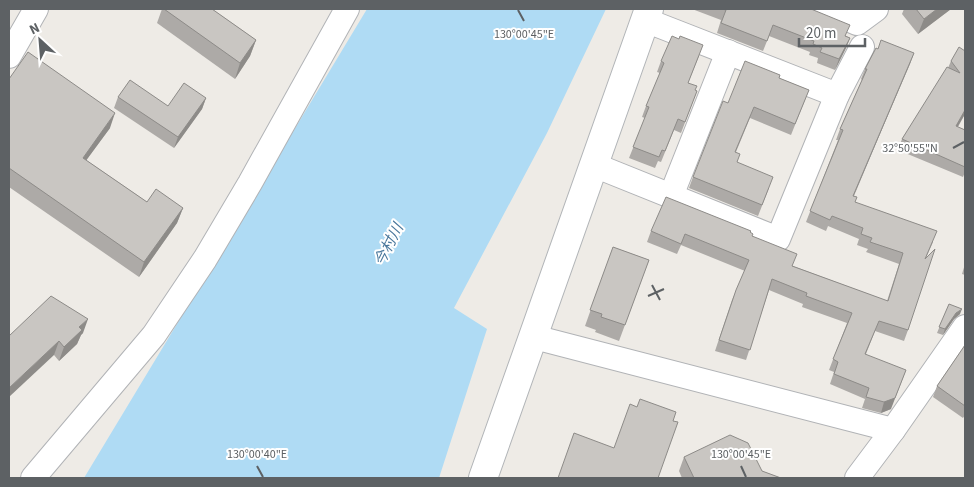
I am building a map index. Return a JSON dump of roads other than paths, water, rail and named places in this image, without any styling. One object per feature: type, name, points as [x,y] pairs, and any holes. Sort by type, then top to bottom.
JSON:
[{"type":"street","points":[[9,56],[36,9]]},
{"type":"street","points":[[33,478],[154,334],[205,259],[250,183],[347,9]]},
{"type":"street","points":[[825,9],[857,23],[876,9]]},
{"type":"street","points":[[483,478],[647,14],[728,52],[837,95]]},
{"type":"street","points":[[594,165],[778,239],[837,95],[862,47]]},
{"type":"street","points":[[671,196],[728,52]]},
{"type":"street","points":[[857,478],[965,327]]},
{"type":"street","points":[[534,337],[893,430]]},
{"type":"water","name":"今村川","points":[[367,9],[606,9],[547,133],[454,308],[487,329],[439,478],[84,478]]}]
